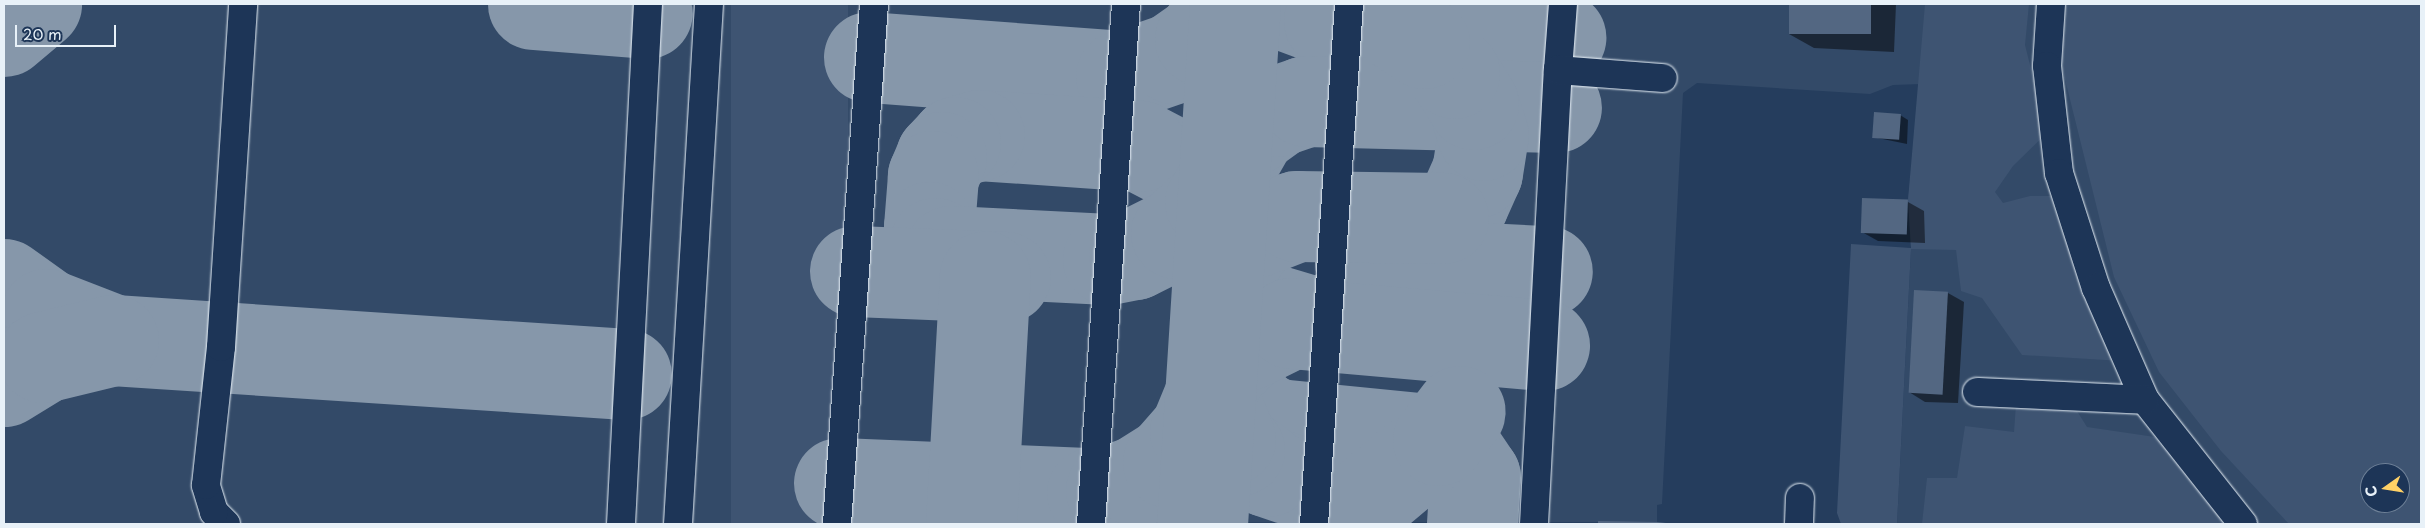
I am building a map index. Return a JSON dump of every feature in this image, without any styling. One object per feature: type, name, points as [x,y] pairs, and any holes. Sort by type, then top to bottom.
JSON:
[{"type":"lane","points":[[226,524],[214,512],[206,485],[221,347],[243,4]]},
{"type":"lane","points":[[620,524],[648,4]]},
{"type":"lane","points":[[678,524],[709,4]]},
{"type":"lane","points":[[837,524],[874,4]]},
{"type":"lane","points":[[1090,524],[1126,4]]},
{"type":"lane","points":[[1314,524],[1349,4]]},
{"type":"lane","points":[[1534,524],[1563,4]]},
{"type":"lane","points":[[2051,4],[2047,66],[2059,173],[2096,288],[2144,400],[2242,524]]},
{"type":"lane","points":[[1558,70],[1663,78]]},
{"type":"lane","points":[[1977,392],[2144,400]]},
{"type":"shaded area","points":[[4,4],[2421,4],[2421,524],[1897,524],[1911,249],[1908,200],[1921,84],[1893,85],[1870,94],[1697,83],[1683,93],[1662,504],[1657,505],[1657,522],[4,524]]},
{"type":"shaded area","points":[[731,4],[848,4],[848,524],[731,524]]},
{"type":"shaded area","points":[[1925,4],[2029,4],[2025,45],[2047,133],[2013,166],[1995,192],[2003,203],[2030,196],[2057,196],[2122,361],[2022,355],[1982,298],[1961,291],[1956,250],[1911,249],[1897,524],[1841,524],[1837,513],[1851,244],[1911,248],[1908,200]]},
{"type":"shaded area","points":[[2064,4],[2421,4],[2421,524],[2289,524],[2221,451],[2159,372],[2114,277],[2060,59]]},
{"type":"shaded area","points":[[2016,404],[2077,411],[2087,427],[2155,437],[2234,524],[1922,524],[1927,478],[1957,478],[1965,426],[2014,432]]},
{"type":"building","points":[[1789,4],[1871,4],[1871,34],[1789,34]]},
{"type":"building","points":[[1874,112],[1901,114],[1899,140],[1872,138]]},
{"type":"building","points":[[1862,198],[1908,200],[1907,235],[1861,233]]},
{"type":"building","points":[[1914,290],[1948,292],[1943,395],[1909,393]]},
{"type":"building","points":[[1598,521],[1657,522],[1666,523],[1598,524]]},
{"type":"taxiway","points":[[4,31],[36,4]]},
{"type":"taxiway","points":[[533,4],[647,13]]},
{"type":"taxiway","points":[[869,57],[1121,76],[1173,58],[1200,39],[1226,4]]},
{"type":"taxiway","points":[[1202,524],[1235,4]]},
{"type":"taxiway","points":[[1283,4],[1329,21],[1560,37]]},
{"type":"taxiway","points":[[1220,245],[1234,271],[1264,307],[1324,325],[1402,264],[1463,203],[1477,172],[1483,135],[1473,104],[1454,73],[1424,43],[1399,27]]},
{"type":"taxiway","points":[[1222,226],[1216,213],[1210,202],[1201,184],[1188,171],[1140,146],[979,135],[955,142],[941,157],[933,176],[929,227],[935,243],[950,251],[1108,259],[1134,254],[1176,233],[1210,202],[1251,130],[1277,111],[1306,101],[1556,107]]},
{"type":"taxiway","points":[[1218,284],[1255,232],[1296,216],[1443,218]]},
{"type":"taxiway","points":[[1360,262],[1547,271]]},
{"type":"taxiway","points":[[855,271],[1005,277]]},
{"type":"taxiway","points":[[971,524],[985,276]]},
{"type":"taxiway","points":[[4,284],[46,314],[113,340],[626,374]]},
{"type":"taxiway","points":[[1290,479],[1267,471],[1239,450],[1230,439],[1211,392],[1222,369],[1246,345],[1291,323],[1544,345]]},
{"type":"taxiway","points":[[4,381],[43,357],[113,340]]},
{"type":"taxiway","points":[[1228,379],[1257,414],[1277,424],[1438,440],[1454,446],[1475,477],[1472,524]]},
{"type":"taxiway","points":[[839,483],[1092,493],[1111,490],[1137,481],[1168,462],[1195,431],[1211,392]]},
{"type":"taxiway","points":[[1338,524],[1438,440],[1460,411]]}]
